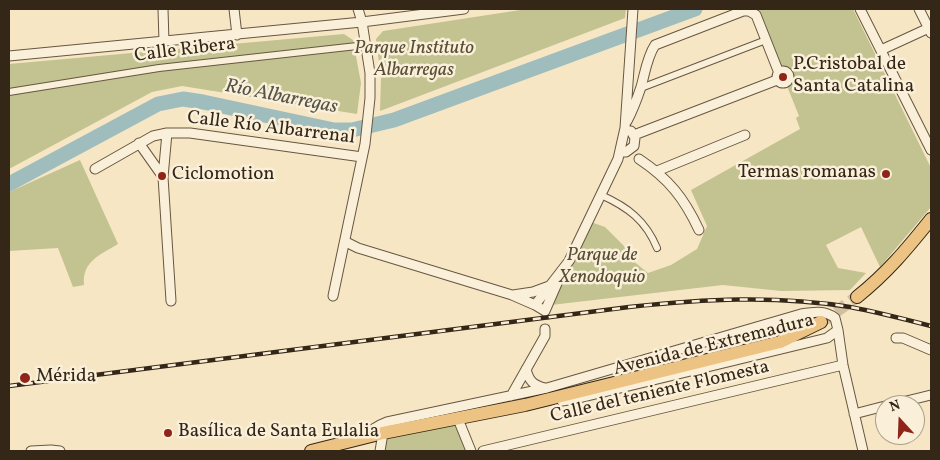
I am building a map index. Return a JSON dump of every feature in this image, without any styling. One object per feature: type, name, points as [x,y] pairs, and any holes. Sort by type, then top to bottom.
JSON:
[{"type":"main road","points":[[857,297],[901,258],[931,219]]},
{"type":"main road","name":"Avenida de Extremadura","points":[[311,451],[383,433],[524,405],[780,342],[821,322]]},
{"type":"street","points":[[162,9],[164,42]]},
{"type":"street","points":[[234,9],[237,34]]},
{"type":"street","points":[[333,296],[346,242],[365,144],[370,98],[370,73],[362,22],[358,9]]},
{"type":"street","points":[[9,56],[362,22],[464,9]]},
{"type":"street","points":[[535,305],[569,261],[620,152],[625,126],[633,9]]},
{"type":"street","points":[[860,9],[931,150]]},
{"type":"street","points":[[881,50],[931,30],[919,9]]},
{"type":"street","points":[[625,126],[641,88],[650,53],[655,45],[743,11],[749,10],[756,15],[778,76],[634,135]]},
{"type":"street","points":[[641,88],[766,40]]},
{"type":"street","name":"Calle Ribera","points":[[9,92],[159,68],[366,45]]},
{"type":"street","points":[[620,152],[626,152],[631,149],[635,142],[634,135],[625,126]]},
{"type":"street","points":[[167,133],[163,176],[172,301]]},
{"type":"street","name":"Calle Río Albarrenal","points":[[95,169],[153,136],[167,133],[190,133],[362,157]]},
{"type":"street","points":[[657,171],[745,135]]},
{"type":"street","points":[[140,143],[163,176]]},
{"type":"street","points":[[631,149],[639,159]]},
{"type":"street","points":[[620,152],[639,159],[657,171],[682,197],[699,230]]},
{"type":"street","points":[[601,195],[620,203],[631,212],[647,230],[657,248]]},
{"type":"street","points":[[346,242],[358,248],[512,295],[545,311],[562,272]]},
{"type":"street","points":[[512,295],[533,292],[552,285]]},
{"type":"street","name":"Avenida de Extremadura","points":[[366,437],[375,427],[387,422],[547,388],[801,314],[813,312],[829,314],[835,318],[838,330],[827,338],[575,399],[524,405]]},
{"type":"street","points":[[511,396],[545,336],[545,330]]},
{"type":"street","points":[[838,330],[843,366],[863,451]]},
{"type":"street","points":[[827,338],[840,348]]},
{"type":"street","points":[[896,338],[903,338],[931,350]]},
{"type":"street","name":"Calle del teniente Flomesta","points":[[483,451],[843,366]]},
{"type":"street","points":[[526,369],[529,379],[535,386],[547,388]]},
{"type":"street","name":"Avenida de Extremadura","points":[[604,372],[624,380]]},
{"type":"street","points":[[854,414],[875,409]]},
{"type":"street","points":[[458,419],[471,451]]},
{"type":"street","points":[[380,451],[383,433]]},
{"type":"street","points":[[31,451],[60,451]]},
{"type":"green space","name":"Parque Instituto Albarregas","points":[[527,9],[626,9],[625,18],[380,111],[381,78],[376,39],[383,31]]},
{"type":"green space","name":"Parque de Xenodoquio","points":[[756,9],[853,9],[931,168],[931,207],[880,267],[861,227],[826,245],[838,268],[866,273],[850,290],[781,291],[723,285],[551,305],[591,222],[605,227],[625,247],[632,260],[648,273],[671,265],[697,249],[707,226],[691,190],[800,129],[796,118],[799,116],[787,86],[792,82],[792,74],[787,68],[780,69]]},
{"type":"green space","points":[[344,34],[353,40],[361,83],[357,114],[182,86],[152,92],[9,169],[9,64]]},
{"type":"green space","points":[[80,160],[118,244],[99,255],[89,264],[84,277],[84,285],[73,287],[58,248],[9,251],[9,192]]},
{"type":"green space","points":[[455,424],[467,451],[385,451],[387,436]]},
{"type":"waterway","name":"Río Albarregas","points":[[9,184],[158,104],[183,99],[334,130],[352,130],[394,120],[695,9]]},
{"type":"tunnel","points":[[821,322],[857,297]]},
{"type":"tunnel","points":[[545,311],[545,329]]},
{"type":"railway","points":[[9,386],[629,307],[712,300],[739,299],[822,303],[860,309],[931,326]]},
{"type":"place","name":"P.Cristobal de Santa Catalina","points":[[783,77]]},
{"type":"place","name":"Termas romanas","points":[[886,174]]},
{"type":"place","name":"Ciclomotion","points":[[162,176]]},
{"type":"place","name":"Mérida","points":[[25,378]]},
{"type":"place","name":"Basílica de Santa Eulalia","points":[[168,433]]}]
